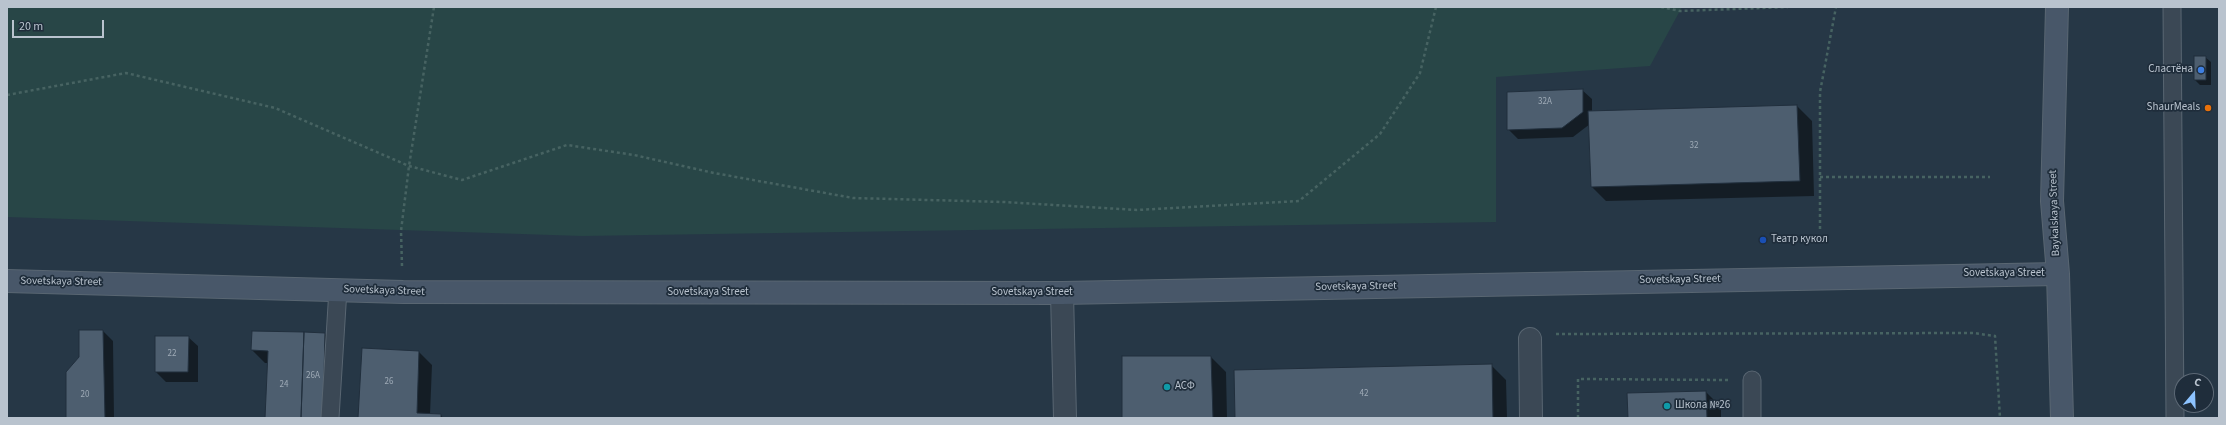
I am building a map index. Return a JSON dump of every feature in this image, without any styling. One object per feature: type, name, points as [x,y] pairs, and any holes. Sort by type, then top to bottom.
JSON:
[{"type":"main road","name":"Baykalskaya Street","points":[[2057,7],[2052,201],[2058,274],[2062,418]]},
{"type":"main road","name":"Sovetskaya Street","points":[[7,281],[403,292],[1062,293],[2058,274]]},
{"type":"street","points":[[1062,293],[1065,418]]},
{"type":"street","points":[[1530,339],[1531,418]]},
{"type":"lane","points":[[2172,7],[2175,418]]},
{"type":"lane","points":[[330,418],[338,289]]},
{"type":"lane","points":[[1752,380],[1752,418]]},
{"type":"path","points":[[403,292],[401,231],[408,166],[434,7]]},
{"type":"path","points":[[7,95],[126,74],[275,108],[408,166],[462,180],[567,145],[634,155],[714,173],[853,198],[1004,202],[1137,210],[1299,201],[1380,134],[1420,73],[1436,7]]},
{"type":"path","points":[[1661,7],[1680,11],[1788,7]]},
{"type":"path","points":[[1820,229],[1820,92],[1836,7]]},
{"type":"path","points":[[1820,177],[1990,176]]},
{"type":"path","points":[[1553,334],[1974,333],[1995,336],[2000,418]]},
{"type":"path","points":[[1578,418],[1578,379],[1752,380]]},
{"type":"green space","points":[[7,7],[1682,7],[1650,66],[1496,77],[1496,222],[582,236],[7,217]]},
{"type":"building","points":[[2194,56],[2206,56],[2206,80],[2194,80]]},
{"type":"building","points":[[1583,89],[1583,112],[1562,128],[1507,130],[1507,92]]},
{"type":"building","points":[[1797,105],[1800,181],[1591,187],[1588,111]]},
{"type":"building","points":[[79,330],[103,330],[105,418],[66,418],[66,372],[79,357]]},
{"type":"building","points":[[252,331],[304,332],[301,418],[265,418],[268,351],[251,350]]},
{"type":"building","points":[[304,332],[325,333],[323,418],[301,418]]},
{"type":"building","points":[[155,336],[189,336],[188,372],[155,372]]},
{"type":"building","points":[[362,348],[419,351],[417,413],[441,414],[441,418],[358,418]]},
{"type":"building","name":"АСФ","points":[[1122,356],[1211,356],[1213,418],[1122,418]]},
{"type":"building","points":[[1492,364],[1493,418],[1235,418],[1234,370]]},
{"type":"building","name":"Школа №26","points":[[1706,391],[1707,418],[1628,418],[1627,393]]},
{"type":"place","name":"Сластёна","points":[[2201,70]]},
{"type":"place","name":"ShaurMeals","points":[[2208,108]]},
{"type":"place","name":"Театр кукол","points":[[1763,240]]},
{"type":"place","name":"АСФ","points":[[1167,387]]},
{"type":"place","name":"Школа №26","points":[[1667,406]]}]
